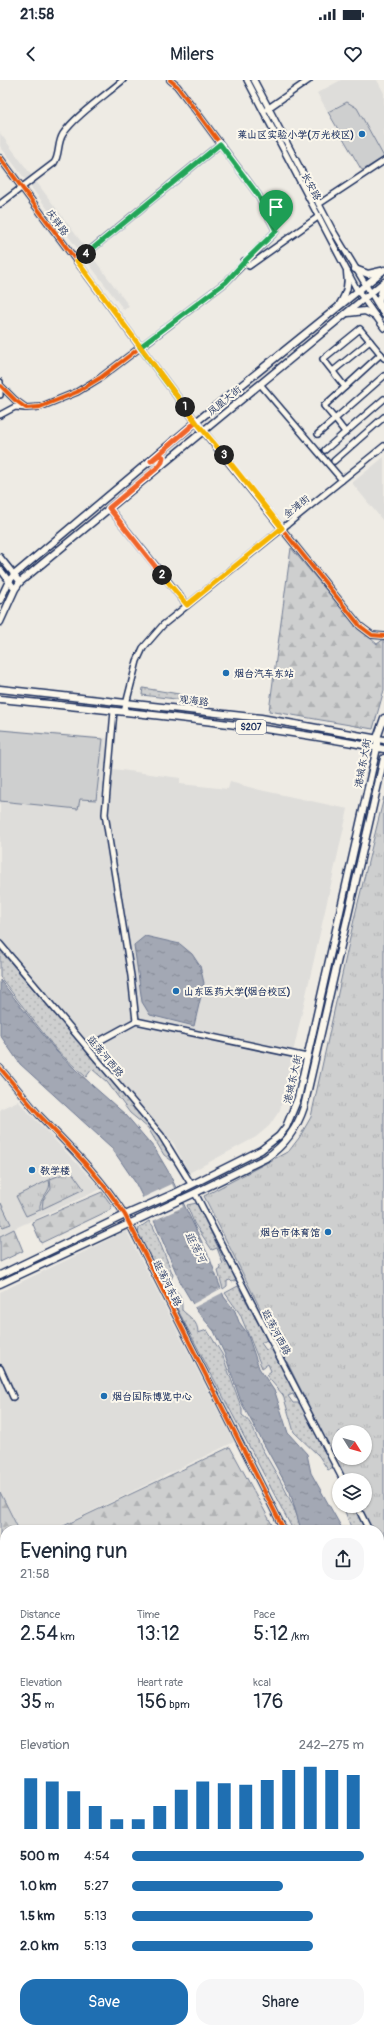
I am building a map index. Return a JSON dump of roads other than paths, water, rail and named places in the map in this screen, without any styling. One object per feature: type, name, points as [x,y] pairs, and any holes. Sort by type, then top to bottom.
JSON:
[{"type":"main road","points":[[355,269],[368,274],[384,270]]},
{"type":"main road","name":"凤凰大街","points":[[0,600],[9,581],[14,575],[196,422],[384,270]]},
{"type":"main road","points":[[336,310],[347,291],[349,280],[347,272]]},
{"type":"main road","points":[[383,313],[379,300],[384,283]]},
{"type":"main road","name":"凤凰大街","points":[[0,622],[15,589],[20,582],[248,393],[384,283]]},
{"type":"main road","points":[[343,316],[357,310],[365,311],[376,316]]},
{"type":"main road","points":[[244,384],[236,392],[235,397],[240,398],[248,393]]},
{"type":"main road","points":[[151,461],[159,455],[163,457],[162,462],[157,468]]},
{"type":"main road","points":[[34,558],[42,553],[46,553],[47,559],[41,565]]},
{"type":"main road","name":"观海路","points":[[0,688],[261,718],[384,740]]},
{"type":"main road","name":"观海路","points":[[0,699],[114,710],[260,728],[384,750]]},
{"type":"main road","name":"港城东大街","points":[[0,1274],[38,1257],[124,1214],[146,1206],[176,1192],[261,1150],[279,1136],[286,1127],[295,1109],[377,748],[377,738],[384,718]]},
{"type":"main road","name":"港城东大街","points":[[0,1284],[129,1222],[195,1193],[275,1151],[292,1133],[301,1118],[384,758]]},
{"type":"main road","points":[[38,1257],[41,1264]]},
{"type":"street","points":[[0,204],[54,163],[56,160],[58,142],[68,128],[123,80]]},
{"type":"street","points":[[0,415],[16,407],[40,407],[77,392],[100,378],[226,282],[244,261],[276,231],[258,195],[177,86],[170,80]]},
{"type":"street","name":"长安路","points":[[247,80],[358,292],[384,328]]},
{"type":"street","name":"长安路","points":[[254,80],[319,204],[355,269],[383,313]]},
{"type":"street","points":[[263,111],[309,80]]},
{"type":"street","points":[[77,261],[220,144]]},
{"type":"street","name":"庆祥路","points":[[0,158],[196,422],[360,626],[372,635],[384,636]]},
{"type":"street","points":[[319,204],[384,161]]},
{"type":"street","points":[[244,261],[249,266],[318,217]]},
{"type":"street","points":[[345,387],[323,359],[360,329],[382,356],[324,406],[345,432]]},
{"type":"street","points":[[333,371],[370,341]]},
{"type":"street","points":[[318,434],[384,376]]},
{"type":"street","points":[[0,384],[26,408]]},
{"type":"street","points":[[0,384],[0,395]]},
{"type":"street","points":[[260,384],[342,480]]},
{"type":"street","points":[[325,450],[384,399]]},
{"type":"street","points":[[334,461],[384,417]]},
{"type":"street","name":"金滩街","points":[[124,712],[137,661],[143,648],[163,625],[384,446]]},
{"type":"street","points":[[109,508],[187,605]]},
{"type":"street","points":[[0,557],[20,582]]},
{"type":"street","points":[[0,569],[15,589]]},
{"type":"street","points":[[114,710],[105,814],[131,976],[136,1021]]},
{"type":"street","name":"逛荡河西路","points":[[0,944],[161,1135],[191,1184]]},
{"type":"street","points":[[94,1044],[136,1021],[307,1057]]},
{"type":"street","name":"逛荡河东路","points":[[0,1068],[38,1113],[101,1180],[129,1222],[281,1525]]},
{"type":"street","name":"逛荡河西路","points":[[195,1193],[339,1473]]},
{"type":"street","points":[[0,1368],[13,1397]]},
{"type":"street","points":[[360,1513],[366,1525]]},
{"type":"water","points":[[145,936],[180,944],[192,954],[200,966],[204,983],[194,1026],[150,1015],[142,1002],[134,945]]},
{"type":"water","name":"逛荡河","points":[[0,980],[56,1051],[126,1115],[155,1149],[168,1171],[210,1259],[224,1297],[235,1311],[239,1322],[247,1333],[259,1368],[275,1392],[288,1433],[307,1454],[311,1473],[332,1510],[332,1513],[333,1513],[340,1525],[300,1525],[290,1492],[241,1402],[225,1355],[214,1331],[197,1311],[181,1284],[152,1216],[135,1182],[111,1147],[20,1064],[0,1035]]},
{"type":"place","name":"莱山区实验小学(万光校区)","points":[[362,134]]},
{"type":"place","name":"烟台汽车东站","points":[[226,673]]},
{"type":"place","name":"山东医药大学(烟台校区)","points":[[176,991]]},
{"type":"place","name":"教学楼","points":[[32,1170]]},
{"type":"place","name":"烟台市体育馆","points":[[328,1232]]},
{"type":"place","name":"烟台国际博览中心","points":[[104,1396]]}]
